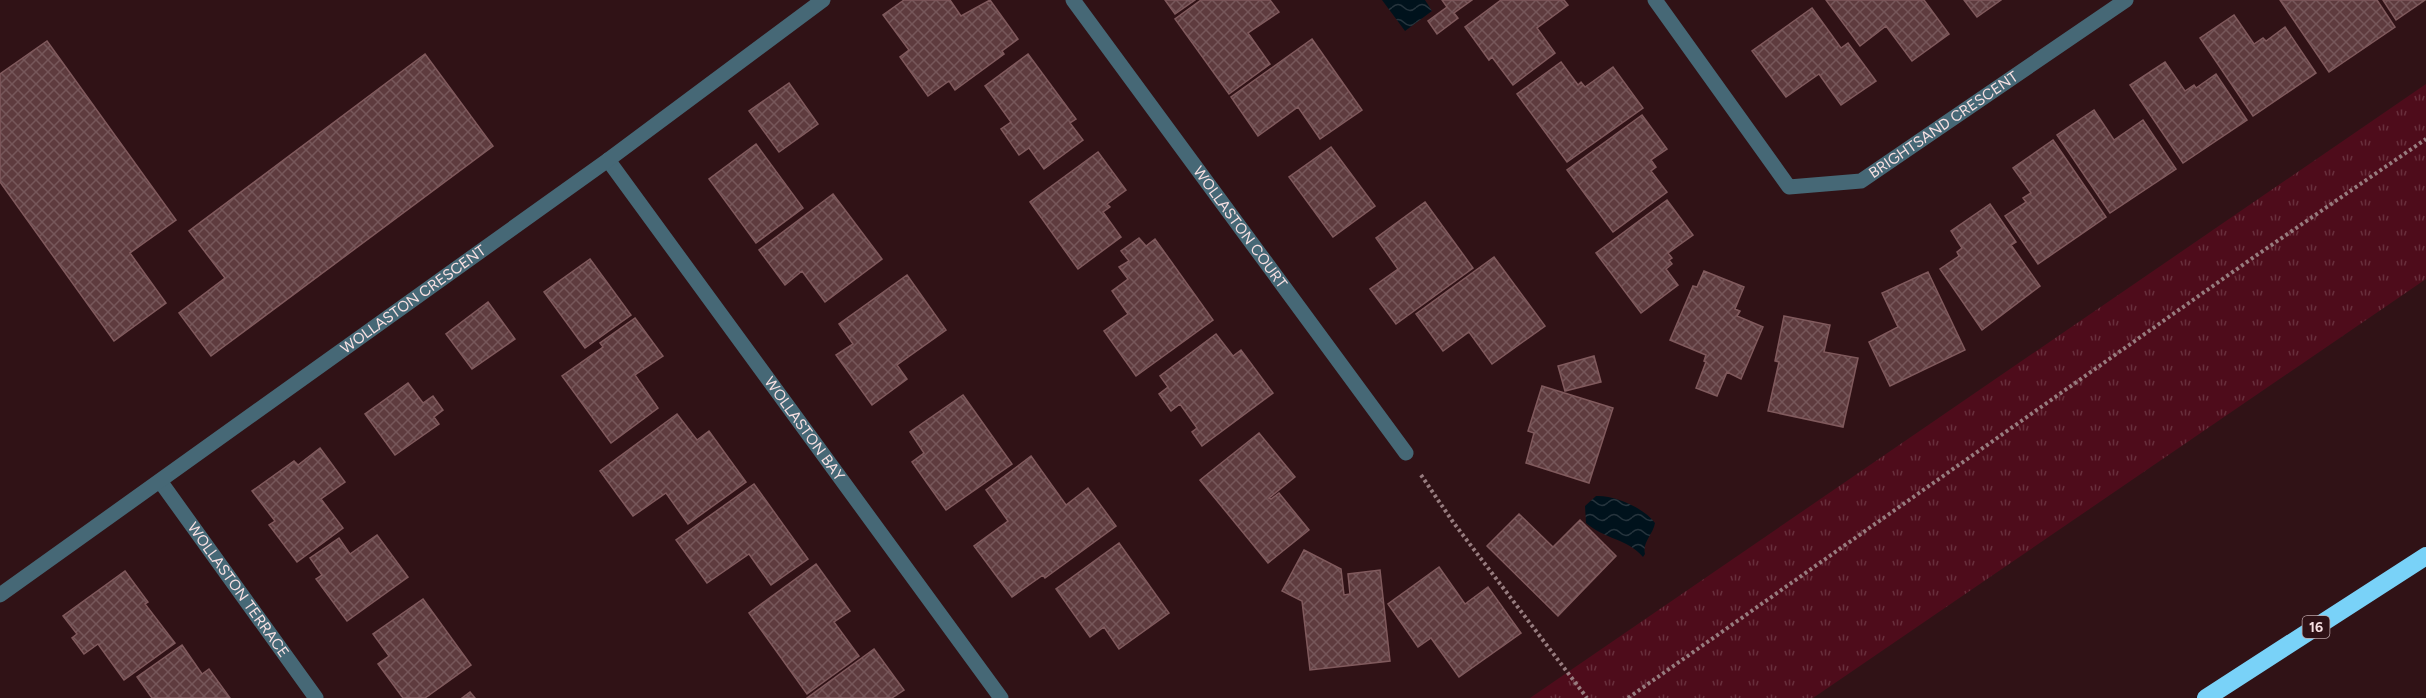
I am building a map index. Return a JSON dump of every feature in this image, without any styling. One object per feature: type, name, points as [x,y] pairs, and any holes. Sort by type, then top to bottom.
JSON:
[{"type":"highway","name":"16","points":[[2206,698],[2426,556]]},
{"type":"street","name":"WOLLASTON CRESCENT","points":[[0,595],[608,160],[824,0]]},
{"type":"street","name":"WOLLASTON COURT","points":[[1073,0],[1406,453]]},
{"type":"street","name":"BRIGHTSAND CRESCENT","points":[[1655,0],[1789,187],[1861,181],[2126,0]]},
{"type":"street","name":"WOLLASTON BAY","points":[[608,160],[1001,698]]},
{"type":"street","name":"WOLLASTON TERRACE","points":[[160,481],[316,698]]},
{"type":"path","points":[[1628,698],[2254,257],[2426,139]]},
{"type":"path","points":[[1406,453],[1453,522],[1587,698]]},
{"type":"green space","points":[[2426,84],[2426,279],[1813,698],[1530,698]]},
{"type":"water","points":[[1382,0],[1425,0],[1432,11],[1405,31]]},
{"type":"water","points":[[1596,496],[1612,498],[1628,504],[1644,512],[1655,523],[1646,542],[1643,557],[1630,546],[1600,533],[1586,523],[1585,506]]},
{"type":"building","points":[[904,0],[950,0],[961,16],[990,0],[1018,39],[1002,51],[1004,54],[955,90],[949,81],[928,96],[900,57],[909,50],[883,15]]},
{"type":"building","points":[[1165,0],[1195,0],[1175,14]]},
{"type":"building","points":[[1201,0],[1270,0],[1279,12],[1248,33],[1270,64],[1229,94],[1175,19]]},
{"type":"building","points":[[1442,0],[1472,0],[1454,13],[1458,18],[1437,34],[1428,21],[1447,7]]},
{"type":"building","points":[[1501,0],[1564,0],[1568,5],[1537,28],[1555,53],[1513,85],[1492,57],[1489,60],[1465,27]]},
{"type":"building","points":[[1826,0],[1924,0],[1949,34],[1912,61],[1886,26],[1860,46]]},
{"type":"building","points":[[1964,0],[2001,0],[1977,17]]},
{"type":"building","points":[[2280,0],[2377,0],[2395,27],[2329,72]]},
{"type":"building","points":[[2383,0],[2425,0],[2396,20]]},
{"type":"building","points":[[1812,8],[1841,48],[1848,43],[1876,81],[1841,105],[1819,74],[1786,97],[1752,51]]},
{"type":"building","points":[[2234,15],[2254,44],[2263,38],[2266,41],[2285,27],[2316,73],[2253,116],[2200,38]]},
{"type":"building","points":[[1312,39],[1362,110],[1320,139],[1298,107],[1258,136],[1231,97]]},
{"type":"building","points":[[47,41],[176,220],[130,253],[166,303],[114,341],[0,182],[0,74]]},
{"type":"building","points":[[425,54],[493,146],[211,356],[179,313],[225,278],[189,231]]},
{"type":"building","points":[[1028,54],[1076,119],[1070,123],[1083,140],[1044,169],[1029,148],[1019,155],[1001,129],[1011,122],[985,86]]},
{"type":"building","points":[[1561,62],[1578,85],[1581,82],[1585,87],[1613,67],[1643,108],[1567,162],[1517,94]]},
{"type":"building","points":[[2165,62],[2185,91],[2194,85],[2196,88],[2216,74],[2247,120],[2183,163],[2130,85]]},
{"type":"building","points":[[789,83],[818,124],[779,152],[749,111]]},
{"type":"building","points":[[2094,110],[2114,140],[2143,120],[2176,169],[2110,213],[2057,135]]},
{"type":"building","points":[[1642,115],[1667,149],[1651,160],[1656,167],[1651,171],[1667,192],[1613,232],[1567,170]]},
{"type":"building","points":[[2053,140],[2106,217],[2038,264],[2005,216],[2026,202],[2023,198],[2031,193],[2013,168]]},
{"type":"building","points":[[756,144],[803,208],[756,243],[709,179]]},
{"type":"building","points":[[1331,147],[1375,206],[1333,237],[1289,177]]},
{"type":"building","points":[[1098,152],[1126,190],[1107,204],[1110,207],[1103,212],[1121,237],[1078,269],[1030,202]]},
{"type":"building","points":[[833,194],[882,259],[825,302],[802,271],[785,285],[759,250]]},
{"type":"building","points":[[1667,200],[1693,235],[1668,253],[1672,258],[1669,260],[1672,264],[1666,269],[1678,285],[1641,313],[1596,253]]},
{"type":"building","points":[[1425,202],[1473,268],[1396,324],[1370,289],[1398,269],[1376,238]]},
{"type":"building","points":[[1990,204],[2016,242],[2011,245],[2040,286],[1982,330],[1940,269],[1959,256],[1957,252],[1962,248],[1951,231]]},
{"type":"building","points":[[1139,238],[1146,246],[1155,239],[1213,320],[1136,376],[1104,331],[1128,314],[1112,291],[1128,279],[1119,267],[1129,261],[1121,251]]},
{"type":"building","points":[[1494,257],[1545,326],[1492,364],[1469,332],[1443,351],[1416,314]]},
{"type":"building","points":[[590,259],[631,315],[585,348],[544,292]]},
{"type":"building","points":[[1704,271],[1744,287],[1735,309],[1740,311],[1737,316],[1763,327],[1741,379],[1727,372],[1717,396],[1696,388],[1706,362],[1704,361],[1706,355],[1670,340],[1693,286],[1697,287]]},
{"type":"building","points":[[1928,272],[1965,350],[1890,386],[1869,342],[1898,327],[1882,293]]},
{"type":"building","points":[[907,275],[946,330],[897,365],[907,379],[872,405],[836,355],[853,344],[839,324]]},
{"type":"building","points":[[488,302],[515,339],[472,369],[446,334]]},
{"type":"building","points":[[1784,316],[1830,325],[1824,352],[1858,358],[1843,427],[1768,411],[1779,362],[1775,361]]},
{"type":"building","points":[[635,318],[663,356],[635,375],[658,408],[611,443],[562,376],[603,347],[600,343]]},
{"type":"building","points":[[1216,334],[1233,356],[1241,350],[1273,393],[1202,446],[1192,432],[1197,428],[1180,404],[1171,411],[1159,394],[1168,387],[1160,376]]},
{"type":"building","points":[[1594,356],[1601,382],[1565,391],[1558,366]]},
{"type":"building","points":[[408,383],[423,403],[433,396],[443,410],[434,417],[439,424],[395,455],[365,414]]},
{"type":"building","points":[[1542,386],[1613,408],[1589,483],[1526,463],[1534,433],[1528,431]]},
{"type":"building","points":[[963,395],[1012,464],[946,510],[912,462],[924,453],[910,432]]},
{"type":"building","points":[[677,414],[697,440],[709,431],[746,482],[688,524],[666,493],[633,516],[600,471]]},
{"type":"building","points":[[1259,433],[1295,477],[1269,498],[1279,493],[1309,530],[1268,563],[1200,480]]},
{"type":"building","points":[[320,448],[345,482],[321,499],[343,528],[297,562],[269,525],[275,521],[252,491],[294,461],[298,465]]},
{"type":"building","points":[[1031,456],[1066,505],[1088,488],[1116,526],[1045,578],[1043,575],[1012,597],[974,546],[1008,521],[986,490]]},
{"type":"building","points":[[754,484],[808,559],[771,585],[749,554],[707,583],[676,540]]},
{"type":"building","points":[[1519,514],[1553,547],[1580,520],[1616,556],[1558,616],[1487,546]]},
{"type":"building","points":[[377,535],[408,577],[347,621],[316,579],[322,575],[310,558],[339,538],[350,554]]},
{"type":"building","points":[[1119,543],[1169,613],[1119,649],[1104,627],[1090,637],[1056,589]]},
{"type":"building","points":[[1304,550],[1341,569],[1344,595],[1350,594],[1348,574],[1380,570],[1390,661],[1310,670],[1302,601],[1282,591]]},
{"type":"building","points":[[816,564],[850,611],[834,622],[859,656],[807,694],[749,613]]},
{"type":"building","points":[[1439,567],[1465,604],[1488,587],[1521,633],[1459,677],[1431,638],[1418,647],[1388,604]]},
{"type":"building","points":[[125,571],[148,602],[145,604],[175,643],[124,680],[98,644],[84,654],[72,638],[77,634],[63,616]]},
{"type":"building","points":[[423,599],[471,665],[425,698],[403,698],[378,664],[389,656],[373,634]]},
{"type":"building","points":[[182,645],[202,674],[209,669],[230,698],[152,698],[137,677]]},
{"type":"building","points":[[874,649],[904,690],[892,698],[807,698]]},
{"type":"building","points":[[470,692],[475,698],[462,698]]}]
